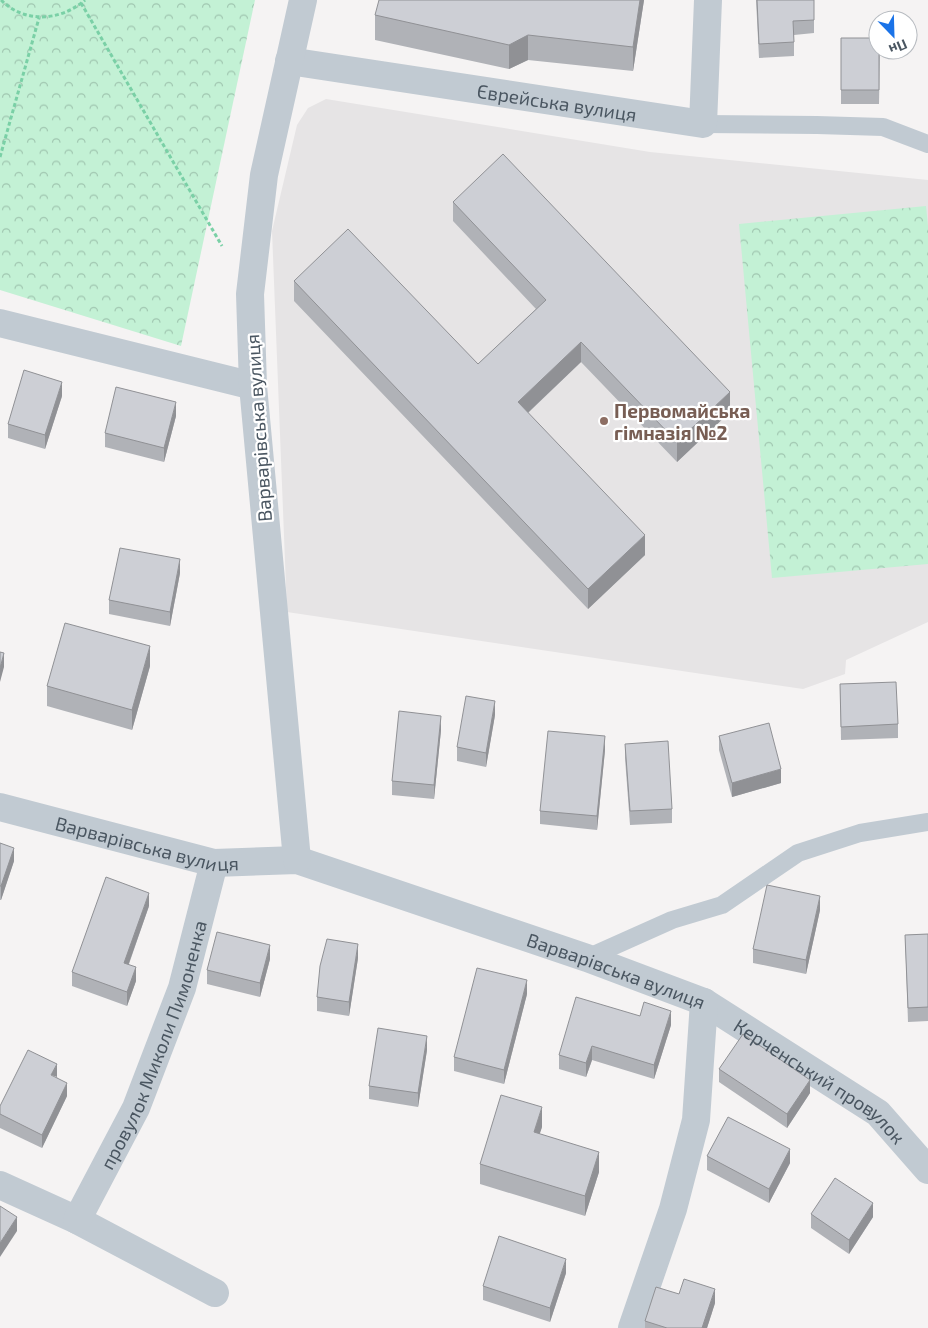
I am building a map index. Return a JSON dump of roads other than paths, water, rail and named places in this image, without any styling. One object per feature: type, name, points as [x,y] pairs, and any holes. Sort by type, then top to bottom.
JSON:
[{"type":"street","name":"Варварівська вулиця","points":[[297,860],[253,386],[250,294],[264,175],[303,0]]},
{"type":"street","points":[[704,124],[708,0]]},
{"type":"street","name":"Єврейська вулиця","points":[[289,61],[704,124]]},
{"type":"street","points":[[0,323],[253,386]]},
{"type":"street","name":"Варварівська вулиця","points":[[0,807],[214,863],[297,860],[587,958],[704,1002],[696,1120],[673,1209],[632,1328]]},
{"type":"street","name":"провулок Миколи Пимоненка","points":[[77,1220],[136,1108],[182,988],[214,863]]},
{"type":"street","name":"Керченський провулок","points":[[704,1002],[878,1112],[928,1170]]},
{"type":"street","points":[[0,1185],[77,1220],[215,1293]]},
{"type":"lane","points":[[704,124],[883,127],[928,144]]},
{"type":"lane","points":[[587,958],[672,920],[722,906],[798,853],[860,833],[928,822]]},
{"type":"place","name":"Первомайська гімназія №2","points":[[604,421]]}]
